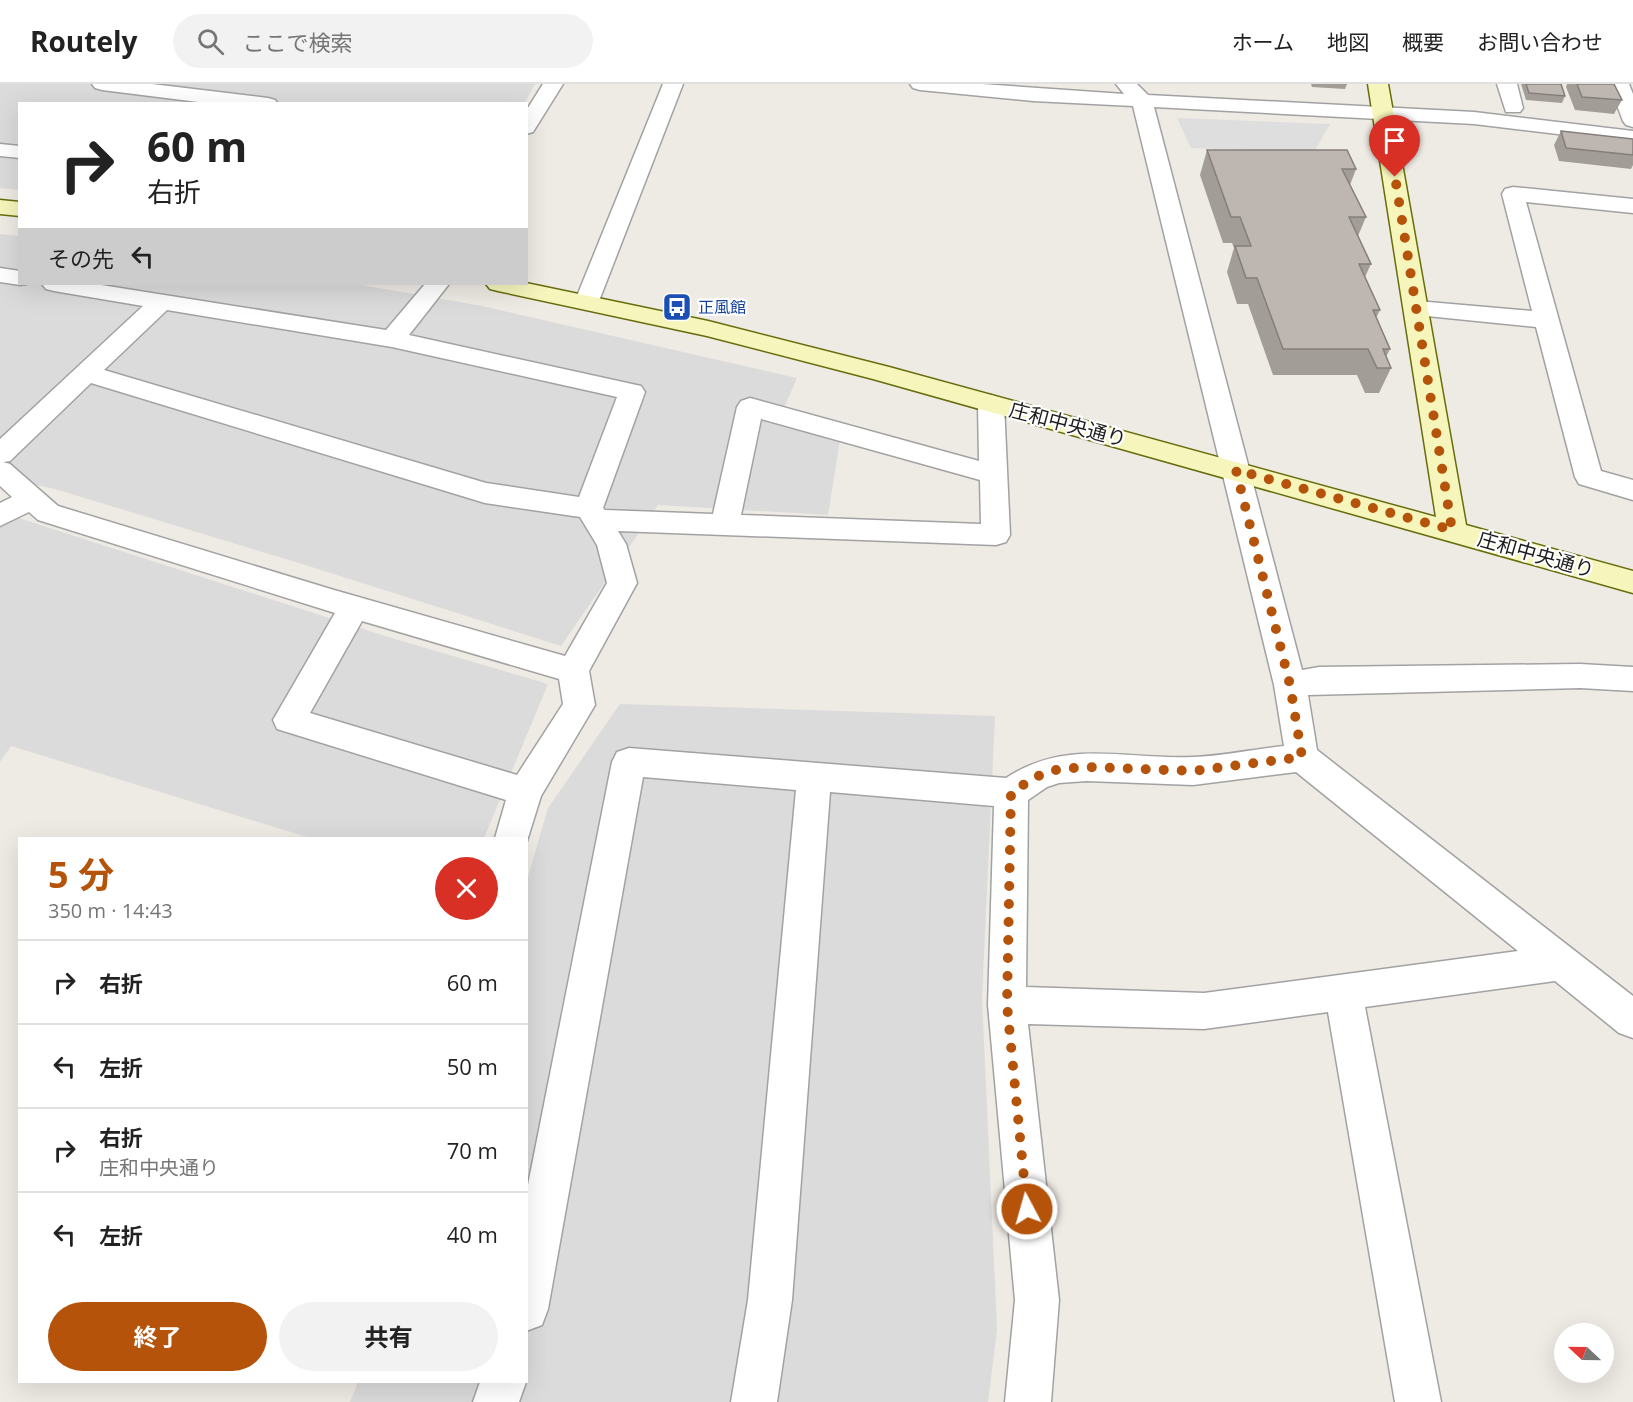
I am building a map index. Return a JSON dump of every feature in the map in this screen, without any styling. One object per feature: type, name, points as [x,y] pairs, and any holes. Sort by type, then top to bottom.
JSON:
[{"type":"street","points":[[102,84],[267,99]]},
{"type":"street","points":[[528,125],[554,84]]},
{"type":"street","points":[[586,301],[673,84]]},
{"type":"street","points":[[920,84],[1033,95],[1134,92],[1381,98],[1474,118],[1633,138]]},
{"type":"street","points":[[1260,84],[1267,93],[1381,98],[1513,108],[1633,122],[1619,84]]},
{"type":"street","points":[[1507,84],[1513,108]]},
{"type":"street","points":[[1134,92],[1236,470],[1290,685],[1302,757],[1633,1020]]},
{"type":"street","points":[[1381,98],[1452,530]]},
{"type":"street","points":[[0,150],[18,152]]},
{"type":"street","points":[[1633,206],[1513,194],[1588,477],[1633,490]]},
{"type":"street","points":[[0,207],[18,209]]},
{"type":"street","points":[[0,275],[18,278]]},
{"type":"street","points":[[61,285],[392,339],[632,392],[593,514],[611,544],[622,583],[573,671],[579,705],[525,792],[512,837]]},
{"type":"street","points":[[392,339],[436,285]]},
{"type":"street","name":"庄和中央通り","points":[[503,285],[586,301],[719,332],[1236,470],[1633,582]]},
{"type":"street","points":[[0,454],[162,300]]},
{"type":"street","points":[[1417,308],[1547,320]]},
{"type":"street","points":[[86,373],[485,493],[593,514],[725,525],[996,535],[991,404]]},
{"type":"street","points":[[725,525],[750,407],[994,474]]},
{"type":"street","points":[[0,471],[48,513],[354,607],[573,671]]},
{"type":"street","points":[[0,516],[32,498]]},
{"type":"street","points":[[354,607],[289,720],[525,792]]},
{"type":"street","points":[[1290,685],[1319,680],[1580,676],[1633,679]]},
{"type":"street","points":[[528,1298],[629,762],[1011,793],[1035,777],[1059,769],[1088,767],[1193,771],[1302,757]]},
{"type":"street","points":[[754,1402],[770,1300],[814,777]]},
{"type":"street","points":[[1011,793],[1007,1005],[1036,1300],[1028,1402]]},
{"type":"street","points":[[1007,1005],[1203,1011],[1560,963]]},
{"type":"street","points":[[1343,992],[1418,1402]]},
{"type":"street","points":[[496,1402],[503,1383]]},
{"type":"shaded area","points":[[0,84],[535,84],[525,102],[18,102],[18,190],[0,188]]},
{"type":"shaded area","points":[[1177,118],[1330,124],[1314,152],[1191,148]]},
{"type":"shaded area","points":[[0,234],[18,236],[18,285],[362,285],[482,306],[797,378],[777,424],[840,440],[828,515],[658,505],[561,646],[55,489],[0,477]]},
{"type":"shaded area","points":[[0,512],[385,636],[548,684],[484,837],[307,837],[11,746],[0,762]]},
{"type":"shaded area","points":[[620,704],[995,716],[982,998],[997,1330],[988,1402],[350,1402],[358,1383],[528,1383],[528,877],[548,808]]},
{"type":"building","points":[[1526,84],[1561,84],[1565,96],[1529,93]]},
{"type":"building","points":[[1577,84],[1614,84],[1622,100],[1582,97]]},
{"type":"building","points":[[1561,131],[1633,139],[1633,155],[1566,148]]},
{"type":"building","points":[[1207,150],[1347,150],[1356,169],[1342,169],[1366,217],[1349,217],[1371,264],[1359,264],[1380,310],[1373,310],[1390,349],[1383,349],[1391,368],[1377,368],[1368,349],[1283,349],[1257,278],[1246,278],[1235,246],[1251,246],[1240,217],[1231,217]]},
{"type":"place","name":"正風館","points":[[677,307]]},
{"type":"route","points":[[1027,1209],[1007,1005],[1011,793],[1035,777],[1059,769],[1088,767],[1193,771],[1302,757],[1290,685],[1236,470],[1452,530],[1395,177]]}]
